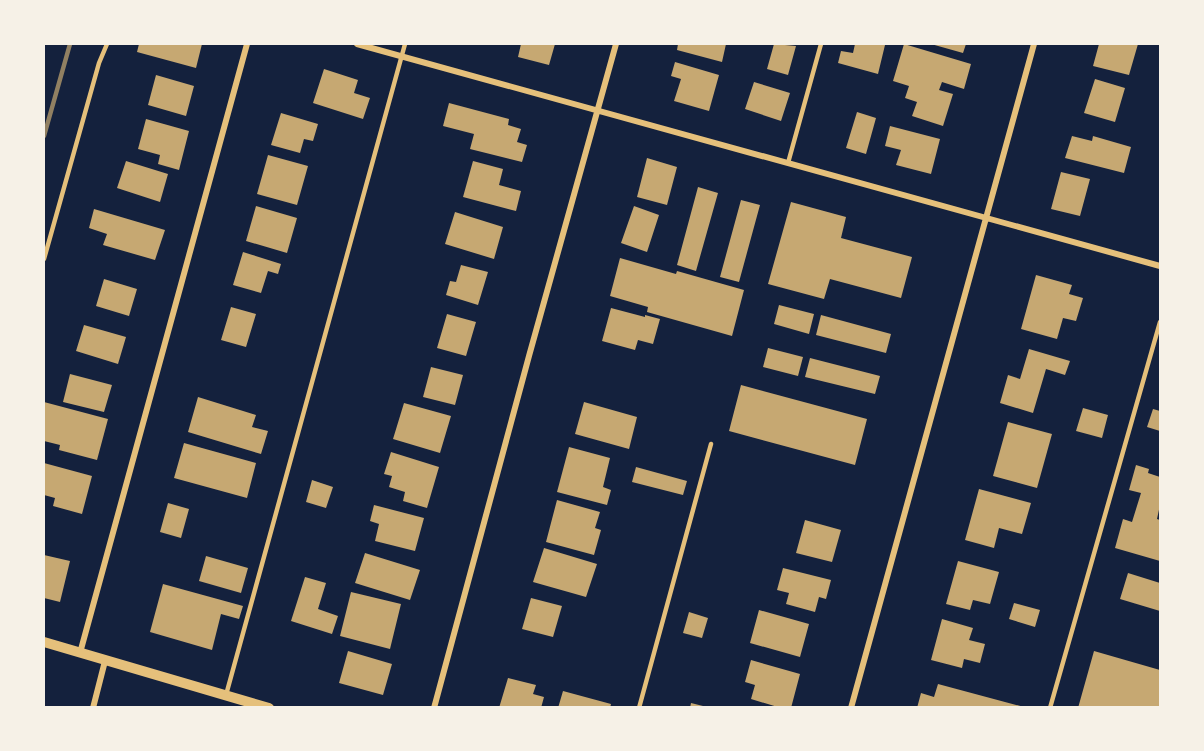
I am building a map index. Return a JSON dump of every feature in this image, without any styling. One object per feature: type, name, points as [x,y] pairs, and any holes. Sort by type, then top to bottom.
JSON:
[{"type":"street","points":[[80,653],[247,44]]},
{"type":"street","points":[[357,44],[1161,266]]},
{"type":"street","points":[[434,708],[616,44]]},
{"type":"street","points":[[851,708],[1034,44]]},
{"type":"street","points":[[44,642],[264,707]]},
{"type":"street","points":[[93,708],[105,661]]},
{"type":"lane","points":[[44,259],[96,74],[107,44]]},
{"type":"lane","points":[[226,695],[405,44]]},
{"type":"lane","points":[[788,163],[821,44]]},
{"type":"lane","points":[[1050,708],[1161,322]]},
{"type":"lane","points":[[639,708],[711,444]]},
{"type":"building","points":[[139,44],[202,44],[196,68],[137,52]]},
{"type":"building","points":[[521,44],[555,44],[549,65],[518,57]]},
{"type":"building","points":[[678,44],[726,44],[722,62],[677,50]]},
{"type":"building","points":[[774,44],[796,46],[788,75],[767,69]]},
{"type":"building","points":[[855,44],[885,45],[878,74],[838,63],[841,51],[853,53]]},
{"type":"building","points":[[904,44],[971,64],[964,89],[942,82],[939,90],[953,94],[943,126],[912,116],[917,102],[905,98],[909,86],[893,81]]},
{"type":"building","points":[[931,44],[966,44],[963,53]]},
{"type":"building","points":[[1099,44],[1138,44],[1129,75],[1093,66]]},
{"type":"building","points":[[675,62],[719,75],[709,111],[674,101],[681,79],[671,76]]},
{"type":"building","points":[[324,69],[358,80],[354,93],[370,98],[363,119],[313,103]]},
{"type":"building","points":[[156,75],[194,86],[186,116],[148,105]]},
{"type":"building","points":[[1095,79],[1125,88],[1115,122],[1084,113]]},
{"type":"building","points":[[754,82],[790,93],[781,121],[745,109]]},
{"type":"building","points":[[449,103],[509,119],[508,125],[521,129],[517,142],[527,145],[522,162],[470,149],[474,134],[443,126]]},
{"type":"building","points":[[857,112],[876,118],[866,154],[846,148]]},
{"type":"building","points":[[281,113],[318,124],[313,141],[304,139],[300,153],[271,145]]},
{"type":"building","points":[[146,119],[189,131],[179,170],[158,164],[160,155],[138,149]]},
{"type":"building","points":[[890,126],[940,139],[931,174],[896,165],[901,150],[885,146]]},
{"type":"building","points":[[1072,136],[1092,141],[1093,136],[1131,147],[1124,173],[1065,158]]},
{"type":"building","points":[[268,155],[308,166],[297,205],[257,194]]},
{"type":"building","points":[[647,158],[677,167],[667,205],[637,197]]},
{"type":"building","points":[[126,161],[168,174],[160,202],[117,188]]},
{"type":"building","points":[[473,161],[503,169],[499,185],[521,191],[516,211],[463,197]]},
{"type":"building","points":[[1061,172],[1090,179],[1080,216],[1051,209]]},
{"type":"building","points":[[698,187],[718,193],[696,271],[677,265]]},
{"type":"building","points":[[741,200],[760,205],[739,282],[720,277]]},
{"type":"building","points":[[791,202],[846,217],[841,238],[912,257],[901,298],[830,279],[824,299],[768,284]]},
{"type":"building","points":[[256,206],[297,218],[287,253],[246,241]]},
{"type":"building","points":[[634,206],[659,215],[647,252],[621,243]]},
{"type":"building","points":[[94,209],[165,230],[155,260],[103,245],[107,234],[89,228]]},
{"type":"building","points":[[455,212],[503,227],[494,259],[445,244]]},
{"type":"building","points":[[243,252],[281,264],[278,274],[268,271],[261,293],[233,285]]},
{"type":"building","points":[[620,258],[744,290],[732,336],[647,312],[648,307],[610,296]]},
{"type":"building","points":[[461,265],[488,272],[478,305],[446,295],[450,281],[456,282]]},
{"type":"building","points":[[1036,275],[1072,285],[1069,294],[1083,298],[1076,321],[1063,318],[1057,339],[1021,329]]},
{"type":"building","points":[[104,279],[137,289],[129,316],[96,306]]},
{"type":"building","points":[[779,305],[814,314],[809,334],[774,324]]},
{"type":"building","points":[[231,307],[256,314],[246,347],[221,340]]},
{"type":"building","points":[[611,308],[660,319],[653,344],[638,340],[635,350],[602,341]]},
{"type":"building","points":[[447,314],[476,322],[466,356],[437,348]]},
{"type":"building","points":[[821,315],[891,334],[886,353],[816,335]]},
{"type":"building","points":[[84,325],[126,337],[118,364],[76,351]]},
{"type":"building","points":[[768,348],[803,357],[798,376],[763,367]]},
{"type":"building","points":[[1029,349],[1070,361],[1065,375],[1046,369],[1033,413],[1000,403],[1008,375],[1020,379]]},
{"type":"building","points":[[810,358],[880,376],[875,394],[805,377]]},
{"type":"building","points":[[431,367],[463,375],[455,405],[423,397]]},
{"type":"building","points":[[70,374],[112,385],[104,412],[63,402]]},
{"type":"building","points":[[741,385],[867,419],[855,465],[729,431]]},
{"type":"building","points":[[198,397],[256,415],[252,427],[268,431],[261,454],[188,432]]},
{"type":"building","points":[[44,402],[108,419],[97,460],[59,450],[60,445],[44,441]]},
{"type":"building","points":[[584,402],[637,417],[629,449],[575,434]]},
{"type":"building","points":[[404,403],[451,416],[440,453],[393,439]]},
{"type":"building","points":[[1083,408],[1108,415],[1102,438],[1076,431]]},
{"type":"building","points":[[1153,409],[1160,411],[1160,431],[1147,427]]},
{"type":"building","points":[[1008,422],[1052,434],[1037,488],[993,476]]},
{"type":"building","points":[[184,443],[256,463],[247,498],[174,478]]},
{"type":"building","points":[[569,447],[610,458],[603,487],[611,490],[607,505],[557,492]]},
{"type":"building","points":[[391,452],[439,467],[427,508],[403,501],[405,492],[389,487],[392,476],[384,474]]},
{"type":"building","points":[[44,463],[92,476],[82,514],[53,506],[55,498],[44,495]]},
{"type":"building","points":[[1136,465],[1149,469],[1148,473],[1160,477],[1160,505],[1157,519],[1160,520],[1160,561],[1115,548],[1123,519],[1132,522],[1141,493],[1129,490]]},
{"type":"building","points":[[636,467],[687,481],[683,495],[632,482]]},
{"type":"building","points":[[312,480],[333,487],[326,508],[306,502]]},
{"type":"building","points":[[979,489],[1031,503],[1022,534],[999,528],[994,548],[965,540]]},
{"type":"building","points":[[557,500],[600,512],[595,528],[601,530],[594,555],[546,542]]},
{"type":"building","points":[[168,503],[189,509],[181,538],[160,532]]},
{"type":"building","points":[[374,505],[424,518],[415,551],[375,541],[379,524],[370,521]]},
{"type":"building","points":[[805,520],[841,530],[832,562],[796,553]]},
{"type":"building","points":[[544,548],[597,564],[586,597],[533,582]]},
{"type":"building","points":[[365,553],[420,570],[410,600],[355,583]]},
{"type":"building","points":[[44,555],[70,561],[60,602],[44,598]]},
{"type":"building","points":[[206,556],[248,568],[241,593],[199,581]]},
{"type":"building","points":[[958,561],[999,572],[990,604],[973,600],[970,610],[946,604]]},
{"type":"building","points":[[783,568],[831,580],[826,599],[819,597],[815,612],[786,604],[789,593],[777,590]]},
{"type":"building","points":[[1128,573],[1160,583],[1160,611],[1120,599]]},
{"type":"building","points":[[305,577],[326,583],[318,609],[338,616],[332,634],[291,621]]},
{"type":"building","points":[[163,584],[243,606],[239,619],[221,614],[212,650],[150,632]]},
{"type":"building","points":[[351,592],[401,604],[390,649],[340,636]]},
{"type":"building","points":[[531,598],[562,606],[553,637],[522,629]]},
{"type":"building","points":[[1014,603],[1040,610],[1035,627],[1009,619]]},
{"type":"building","points":[[759,610],[809,624],[800,657],[750,643]]},
{"type":"building","points":[[689,612],[708,618],[702,638],[683,633]]},
{"type":"building","points":[[942,619],[973,628],[969,640],[985,644],[980,663],[964,659],[962,668],[931,660]]},
{"type":"building","points":[[348,651],[392,664],[383,695],[339,683]]},
{"type":"building","points":[[1094,651],[1160,670],[1160,708],[1078,708]]},
{"type":"building","points":[[751,660],[800,674],[791,708],[781,708],[751,699],[755,685],[745,682]]},
{"type":"building","points":[[508,678],[536,685],[533,694],[544,697],[541,708],[499,708]]},
{"type":"building","points":[[938,684],[1024,707],[917,708],[921,693],[934,697]]},
{"type":"building","points":[[563,691],[611,704],[610,708],[558,708]]},
{"type":"building","points":[[691,703],[707,707],[707,708],[690,708]]},
{"type":"railway","points":[[44,136],[70,44]]}]
